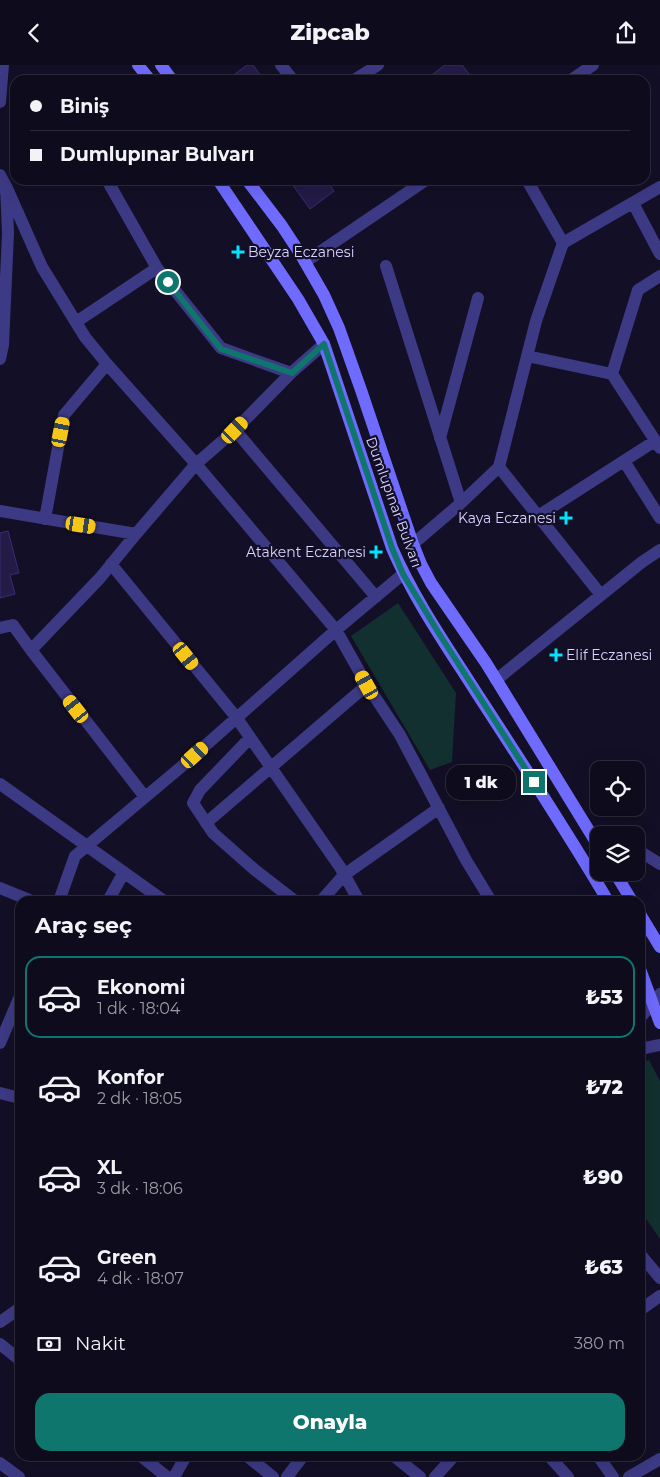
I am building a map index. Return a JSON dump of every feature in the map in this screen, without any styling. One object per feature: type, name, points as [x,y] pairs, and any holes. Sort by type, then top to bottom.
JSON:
[{"type":"main road","points":[[138,65],[146,75]]},
{"type":"main road","name":"Dumlupınar Bulvarı","points":[[221,185],[298,299],[324,344],[392,548],[403,574],[605,896]]},
{"type":"main road","name":"Dumlupınar Bulvarı","points":[[252,185],[282,226],[324,295],[361,390],[421,564],[431,583],[496,679],[590,830]]},
{"type":"main road","points":[[620,881],[629,896]]},
{"type":"main road","points":[[645,922],[660,947]]},
{"type":"main road","points":[[645,978],[656,998],[660,1023]]},
{"type":"street","points":[[0,102],[3,65]]},
{"type":"street","points":[[281,65],[289,75]]},
{"type":"street","points":[[362,75],[378,65]]},
{"type":"street","points":[[578,75],[593,65]]},
{"type":"street","points":[[2,183],[42,267],[85,337],[196,464],[336,630],[367,685],[400,735],[466,860],[488,896]]},
{"type":"street","points":[[0,359],[3,345],[8,233],[2,183]]},
{"type":"street","points":[[110,185],[157,268],[221,349],[292,373]]},
{"type":"street","points":[[305,263],[419,185]]},
{"type":"street","points":[[530,185],[564,243]]},
{"type":"street","points":[[413,544],[499,467],[536,321],[564,243],[660,187]]},
{"type":"street","points":[[632,203],[660,254]]},
{"type":"street","points":[[386,266],[461,503]]},
{"type":"street","points":[[76,322],[157,268]]},
{"type":"street","points":[[612,374],[638,290],[660,276]]},
{"type":"street","points":[[440,438],[478,298]]},
{"type":"street","points":[[30,650],[100,578],[196,464],[235,430],[324,344]]},
{"type":"street","points":[[527,356],[612,374],[658,444],[624,461],[538,516]]},
{"type":"street","points":[[45,519],[64,415],[107,364]]},
{"type":"street","points":[[235,430],[376,597]]},
{"type":"street","points":[[624,461],[660,518]]},
{"type":"street","points":[[499,467],[601,595]]},
{"type":"street","points":[[0,511],[136,534]]},
{"type":"street","points":[[496,679],[642,562],[660,550]]},
{"type":"street","points":[[111,564],[236,717],[344,875],[356,896]]},
{"type":"street","points":[[61,896],[75,856],[181,767],[336,630],[403,574]]},
{"type":"street","points":[[0,628],[13,625],[30,650],[145,797]]},
{"type":"street","points":[[206,823],[367,685]]},
{"type":"street","points":[[250,738],[200,790],[193,803],[213,833],[255,870],[289,896]]},
{"type":"street","points":[[0,784],[157,896]]},
{"type":"street","points":[[325,896],[344,875],[439,808]]},
{"type":"street","points":[[645,855],[660,864]]},
{"type":"street","points":[[111,896],[124,872]]},
{"type":"street","points":[[0,887],[21,896]]},
{"type":"street","points":[[645,1012],[656,998]]},
{"type":"street","points":[[0,1043],[15,1007]]},
{"type":"street","points":[[645,1048],[660,1045]]},
{"type":"street","points":[[0,1093],[15,1096]]},
{"type":"street","points":[[645,1261],[660,1278]]},
{"type":"street","points":[[645,1307],[660,1297]]},
{"type":"street","points":[[0,1322],[15,1312]]},
{"type":"street","points":[[0,1344],[15,1356]]},
{"type":"street","points":[[629,1477],[660,1459]]},
{"type":"street","points":[[147,1461],[167,1477]]},
{"type":"street","points":[[174,1477],[183,1461]]},
{"type":"street","points":[[253,1461],[273,1477]]},
{"type":"street","points":[[287,1477],[299,1461]]},
{"type":"street","points":[[400,1461],[420,1477]]},
{"type":"street","points":[[435,1477],[449,1461]]},
{"type":"street","points":[[554,1461],[568,1477]]},
{"type":"street","points":[[602,1461],[614,1477]]},
{"type":"street","points":[[0,1463],[19,1477]]},
{"type":"green space","points":[[398,603],[456,693],[452,762],[430,770],[351,636]]},
{"type":"green space","points":[[649,1060],[660,1081],[660,1239],[645,1217],[645,1061]]},
{"type":"building","points":[[247,65],[253,65],[260,75],[234,75]]},
{"type":"building","points":[[445,65],[462,65],[470,75],[432,75]]},
{"type":"building","points":[[293,185],[330,185],[334,191],[310,209]]},
{"type":"building","points":[[8,531],[19,573],[10,575],[15,594],[0,598],[0,533]]},
{"type":"place","name":"Beyza Eczanesi","points":[[238,252]]},
{"type":"place","name":"Kaya Eczanesi","points":[[566,518]]},
{"type":"place","name":"Atakent Eczanesi","points":[[376,552]]},
{"type":"place","name":"Elif Eczanesi","points":[[556,655]]},
{"type":"route","points":[[168,282],[221,349],[292,373],[324,344],[392,548],[403,574],[534,782]]}]
